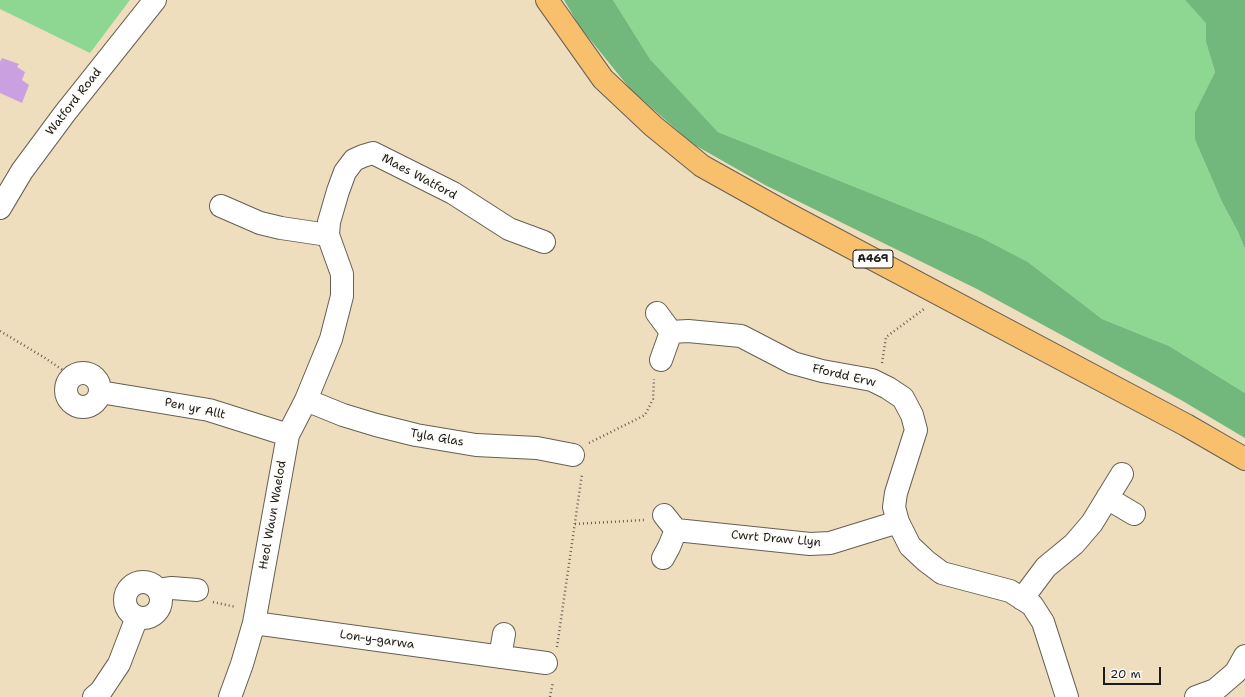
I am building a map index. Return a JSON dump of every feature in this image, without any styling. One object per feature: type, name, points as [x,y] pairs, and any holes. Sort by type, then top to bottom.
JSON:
[{"type":"main road","name":"A469","points":[[548,0],[603,79],[653,126],[702,166],[788,214],[1186,424],[1245,459]]},
{"type":"street","name":"Watford Road","points":[[0,208],[22,171],[65,113],[154,0]]},
{"type":"street","name":"Maes Watford","points":[[331,339],[342,296],[342,274],[328,235],[329,222],[345,172],[354,160],[373,153],[453,194],[509,229],[544,242]]},
{"type":"street","points":[[221,206],[260,223],[281,228],[328,235]]},
{"type":"street","points":[[656,312],[671,332],[661,360]]},
{"type":"street","name":"Ffordd Erw","points":[[671,332],[688,331],[741,336],[793,364],[872,380],[903,398],[912,415],[916,430],[896,492],[894,506],[898,522],[910,546],[942,573],[1010,591],[1032,605],[1043,622],[1067,697]]},
{"type":"street","name":"Heol Waun Waelod","points":[[230,697],[242,664],[255,617],[288,435],[306,400],[331,339]]},
{"type":"street","name":"Pen yr Allt","points":[[73,376],[83,373],[94,377],[100,386],[100,392],[209,410],[288,435]]},
{"type":"street","name":"Tyla Glas","points":[[306,400],[343,415],[416,435],[476,445],[537,448],[573,455]]},
{"type":"street","points":[[1022,599],[1046,567],[1074,544],[1092,523],[1122,474]]},
{"type":"street","points":[[1107,498],[1134,514]]},
{"type":"street","points":[[663,558],[669,547],[670,522]]},
{"type":"street","name":"Cwrt Draw Llyn","points":[[670,522],[810,544],[830,543],[898,522]]},
{"type":"street","points":[[94,697],[119,664],[137,617],[146,618],[152,616],[157,611],[160,604],[158,590],[172,588],[197,590]]},
{"type":"street","name":"Lon-y-garwa","points":[[255,617],[500,657],[552,663]]},
{"type":"street","points":[[500,657],[504,634]]},
{"type":"street","points":[[1196,697],[1215,690],[1236,672],[1245,656]]},
{"type":"path","points":[[882,364],[886,337],[922,311],[937,293]]},
{"type":"path","points":[[0,331],[73,376]]},
{"type":"path","points":[[550,697],[552,663],[575,524],[582,469],[573,455],[588,443],[645,415],[653,399],[654,371],[661,360]]},
{"type":"path","points":[[575,524],[646,519],[670,522]]},
{"type":"path","points":[[197,590],[204,600],[255,617]]},
{"type":"green space","points":[[0,0],[130,0],[90,53],[0,9]]},
{"type":"green space","points":[[564,0],[613,0],[650,59],[718,132],[982,238],[1028,262],[1102,319],[1169,346],[1245,393],[1245,438],[1181,400],[977,289],[765,185],[693,144],[631,90],[580,27]]},
{"type":"green space","points":[[613,0],[1185,0],[1206,22],[1206,42],[1215,72],[1195,112],[1195,140],[1222,202],[1245,249],[1245,393],[1169,346],[1102,319],[1028,262],[982,238],[718,132],[650,59]]},
{"type":"green space","points":[[1185,0],[1245,0],[1245,249],[1222,202],[1195,140],[1195,112],[1215,72],[1206,42],[1206,23]]},
{"type":"building","points":[[2,58],[19,64],[17,67],[25,72],[22,80],[29,85],[22,103],[0,93],[0,62]]}]
